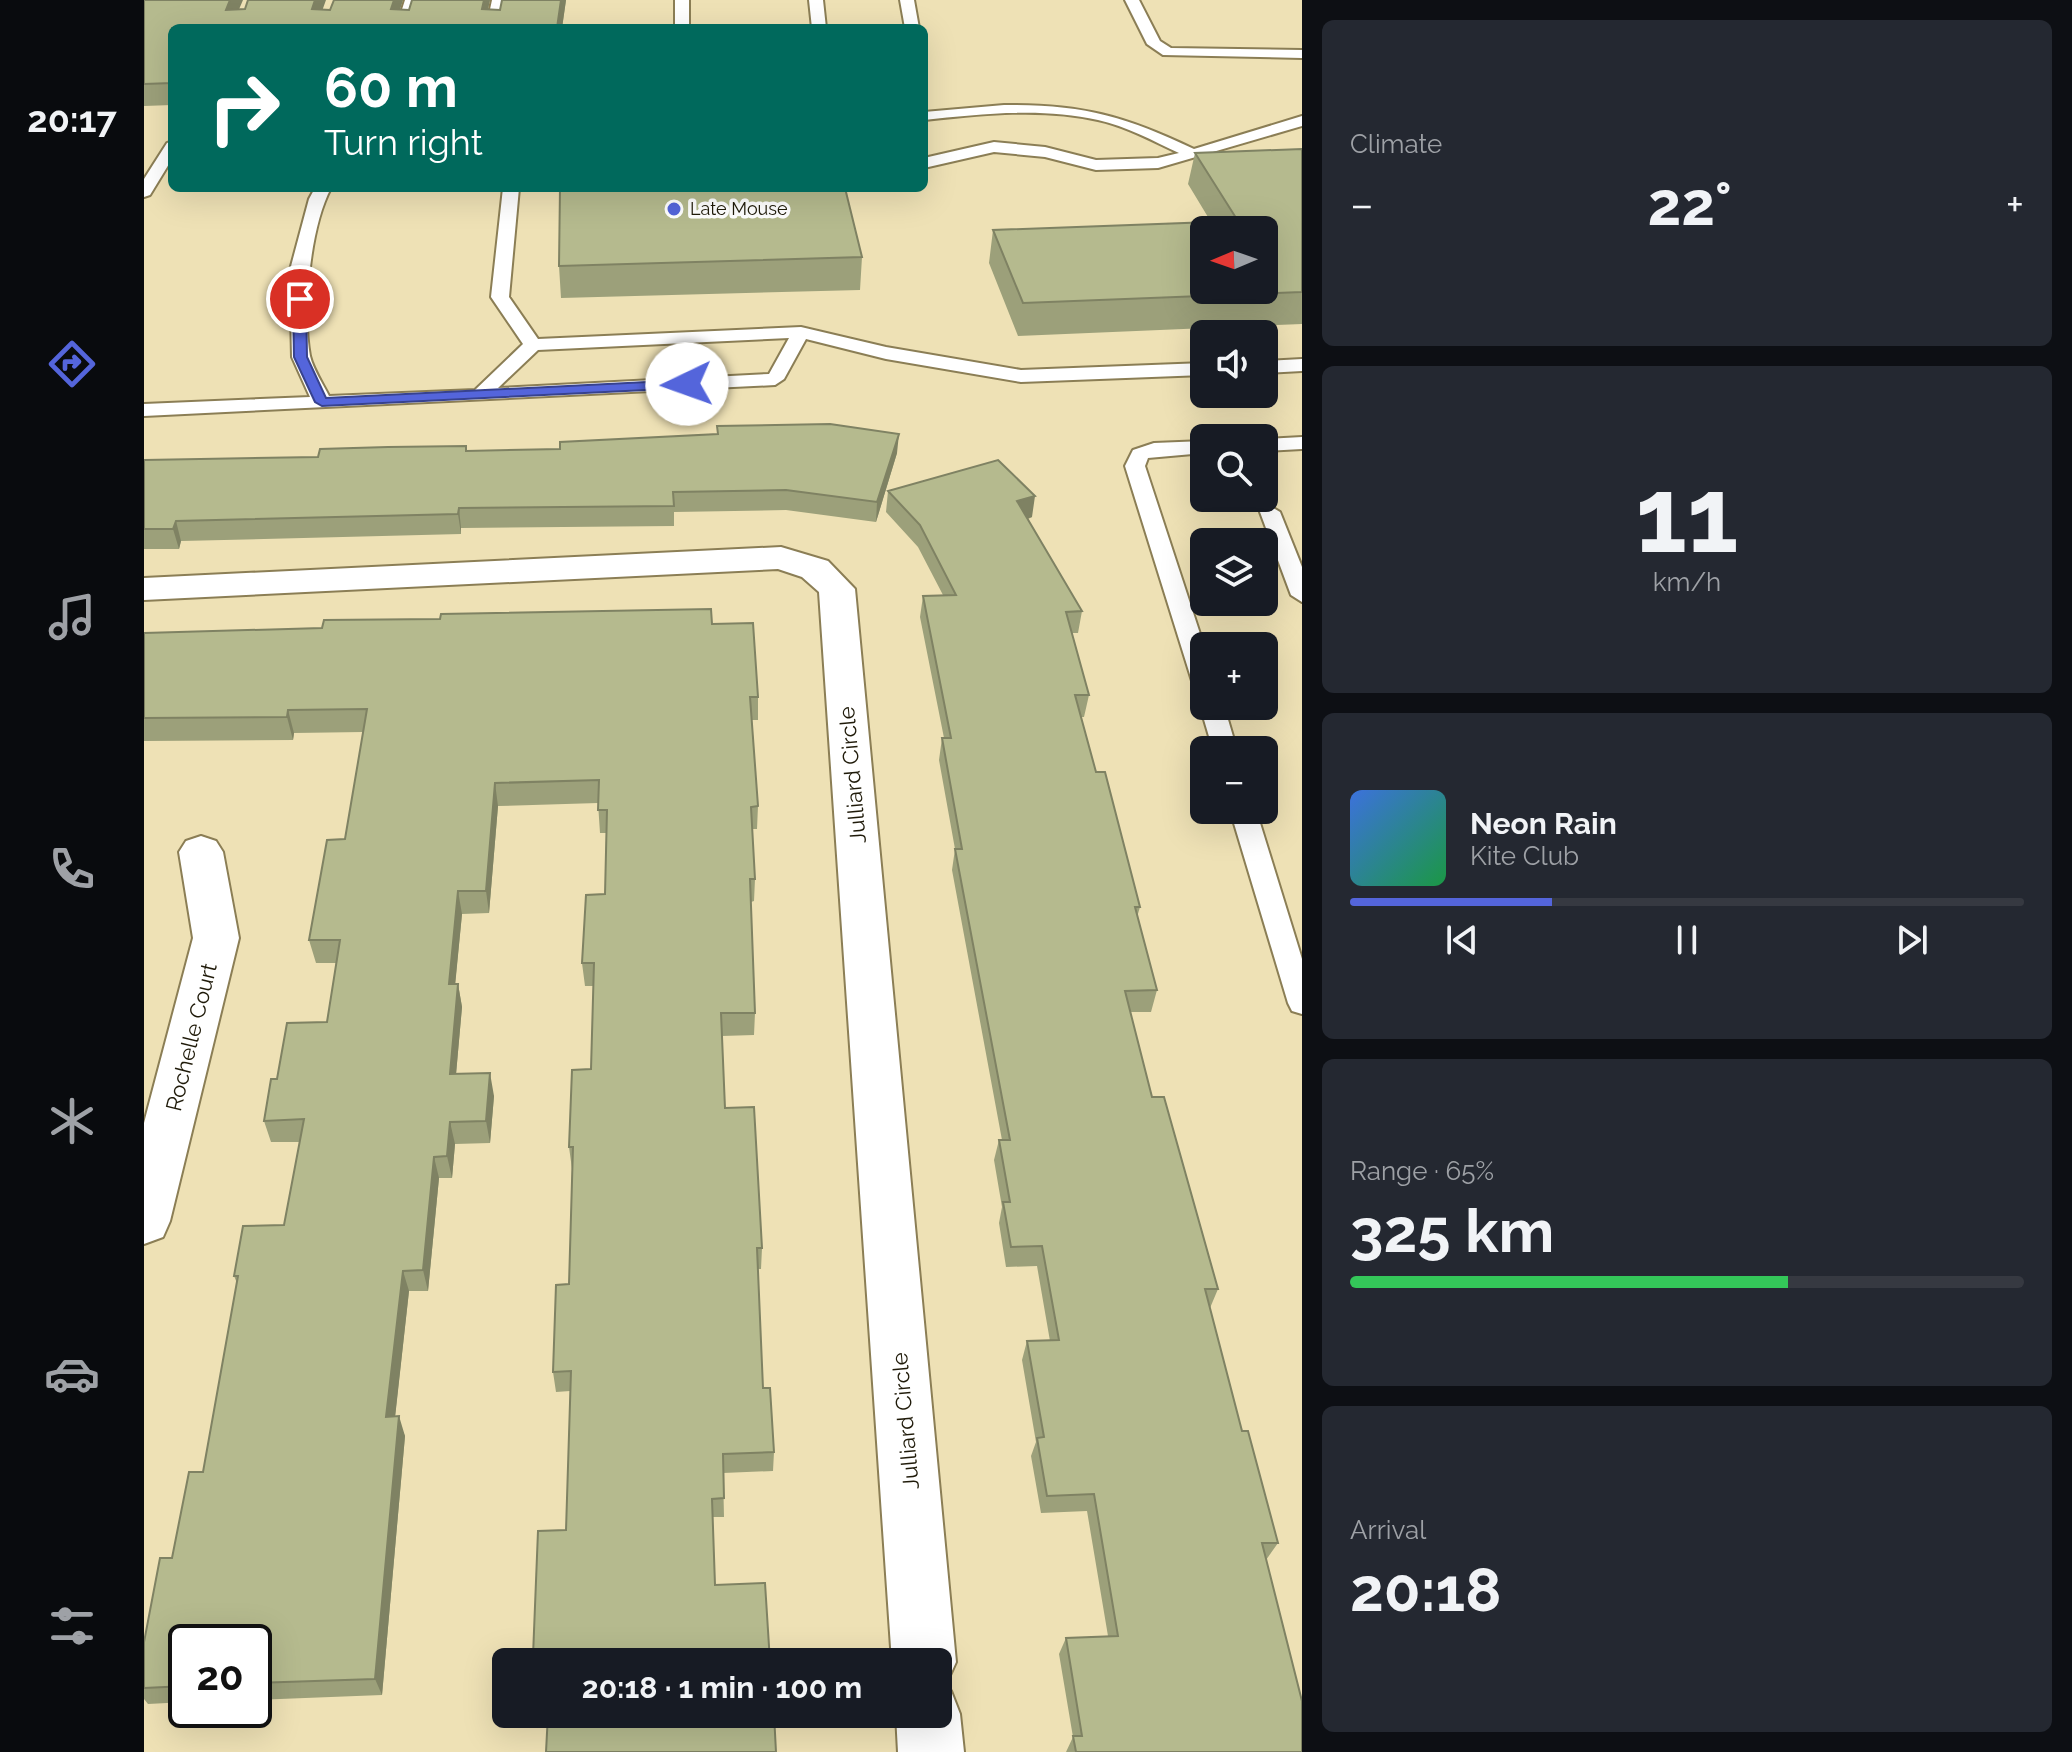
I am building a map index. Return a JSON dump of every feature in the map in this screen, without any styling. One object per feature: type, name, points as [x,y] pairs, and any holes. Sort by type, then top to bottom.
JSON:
[{"type":"street","name":"Julliard Circle","points":[[144,589],[781,558],[815,569],[837,589],[923,1648]]},
{"type":"street","name":"Rochelle Court","points":[[144,1221],[216,938],[201,852]]},
{"type":"street","points":[[929,1728],[931,1752]]},
{"type":"lane","points":[[404,24],[412,0]]},
{"type":"lane","points":[[494,24],[499,0]]},
{"type":"lane","points":[[682,0],[682,24]]},
{"type":"lane","points":[[816,0],[819,24]]},
{"type":"lane","points":[[907,0],[911,24]]},
{"type":"lane","points":[[1132,0],[1154,44],[1168,52],[1302,54]]},
{"type":"lane","points":[[928,116],[1013,111],[1085,113],[1147,131],[1193,154]]},
{"type":"lane","points":[[928,162],[994,147],[1045,152],[1096,165],[1158,163],[1302,121]]},
{"type":"lane","points":[[144,192],[168,153]]},
{"type":"lane","points":[[321,192],[299,270],[301,357],[322,402]]},
{"type":"lane","points":[[511,192],[500,297],[533,345]]},
{"type":"lane","points":[[480,395],[533,345],[801,332],[886,353],[1021,376],[1190,370]]},
{"type":"lane","points":[[144,410],[775,379],[801,332]]},
{"type":"lane","points":[[1278,366],[1302,365]]},
{"type":"lane","points":[[1278,444],[1302,443]]},
{"type":"lane","points":[[1190,448],[1154,449],[1140,454],[1135,466],[1190,637]]},
{"type":"lane","points":[[1270,512],[1302,595]]},
{"type":"lane","points":[[1247,824],[1302,1003]]},
{"type":"building","points":[[144,0],[230,0],[226,10],[245,9],[248,0],[315,0],[312,9],[330,10],[334,0],[394,0],[391,9],[409,10],[412,0],[484,0],[482,9],[500,10],[502,0],[561,0],[558,24],[168,24],[168,83],[144,84]]},
{"type":"building","points":[[1302,149],[1302,292],[1278,293],[1278,216],[1235,216],[1195,153]]},
{"type":"building","points":[[560,192],[846,192],[862,257],[559,266]]},
{"type":"building","points":[[1190,223],[1190,296],[1023,303],[993,230]]},
{"type":"building","points":[[830,424],[899,434],[877,502],[786,490],[673,492],[674,506],[459,508],[458,514],[176,521],[173,529],[144,529],[144,460],[318,457],[320,449],[388,447],[466,446],[466,451],[560,449],[560,442],[718,434],[717,426]]},
{"type":"building","points":[[998,460],[1035,496],[1017,501],[1082,611],[1066,612],[1089,695],[1075,695],[1096,772],[1105,772],[1140,907],[1135,907],[1157,990],[1125,991],[1152,1097],[1164,1097],[1218,1289],[1205,1289],[1242,1431],[1248,1431],[1278,1543],[1262,1543],[1302,1701],[1302,1752],[1076,1752],[1073,1736],[1082,1736],[1066,1638],[1118,1636],[1094,1494],[1047,1496],[1037,1438],[1044,1437],[1027,1341],[1059,1340],[1042,1246],[1011,1247],[1003,1202],[1010,1202],[999,1140],[1010,1140],[955,849],[962,849],[942,738],[951,738],[923,596],[956,595],[920,525],[888,491]]},
{"type":"building","points":[[711,609],[712,624],[753,623],[758,697],[750,697],[758,806],[751,807],[755,879],[750,879],[755,1013],[721,1013],[725,1108],[754,1107],[762,1248],[757,1248],[763,1388],[770,1388],[774,1452],[723,1454],[724,1498],[712,1499],[715,1585],[765,1583],[769,1648],[533,1648],[538,1531],[566,1530],[571,1371],[553,1372],[556,1285],[569,1284],[572,1070],[591,1069],[594,963],[582,963],[586,895],[605,894],[607,810],[598,810],[599,780],[495,783],[486,891],[458,891],[449,984],[458,984],[450,1074],[490,1073],[486,1121],[450,1122],[447,1156],[434,1157],[423,1270],[403,1271],[386,1417],[399,1416],[375,1679],[272,1682],[272,1624],[168,1624],[168,1687],[144,1688],[144,1642],[160,1558],[172,1558],[189,1472],[203,1472],[238,1276],[234,1276],[243,1226],[284,1225],[304,1119],[264,1121],[271,1079],[277,1079],[287,1023],[327,1022],[340,940],[309,940],[327,840],[345,839],[367,709],[288,710],[287,717],[144,718],[144,633],[322,628],[324,620],[440,619],[441,614]]},
{"type":"building","points":[[547,1728],[775,1728],[776,1752],[546,1752]]},
{"type":"place","name":"Late Mouse","points":[[674,209]]},
{"type":"route","points":[[300,299],[301,357],[322,402],[687,384]]}]
